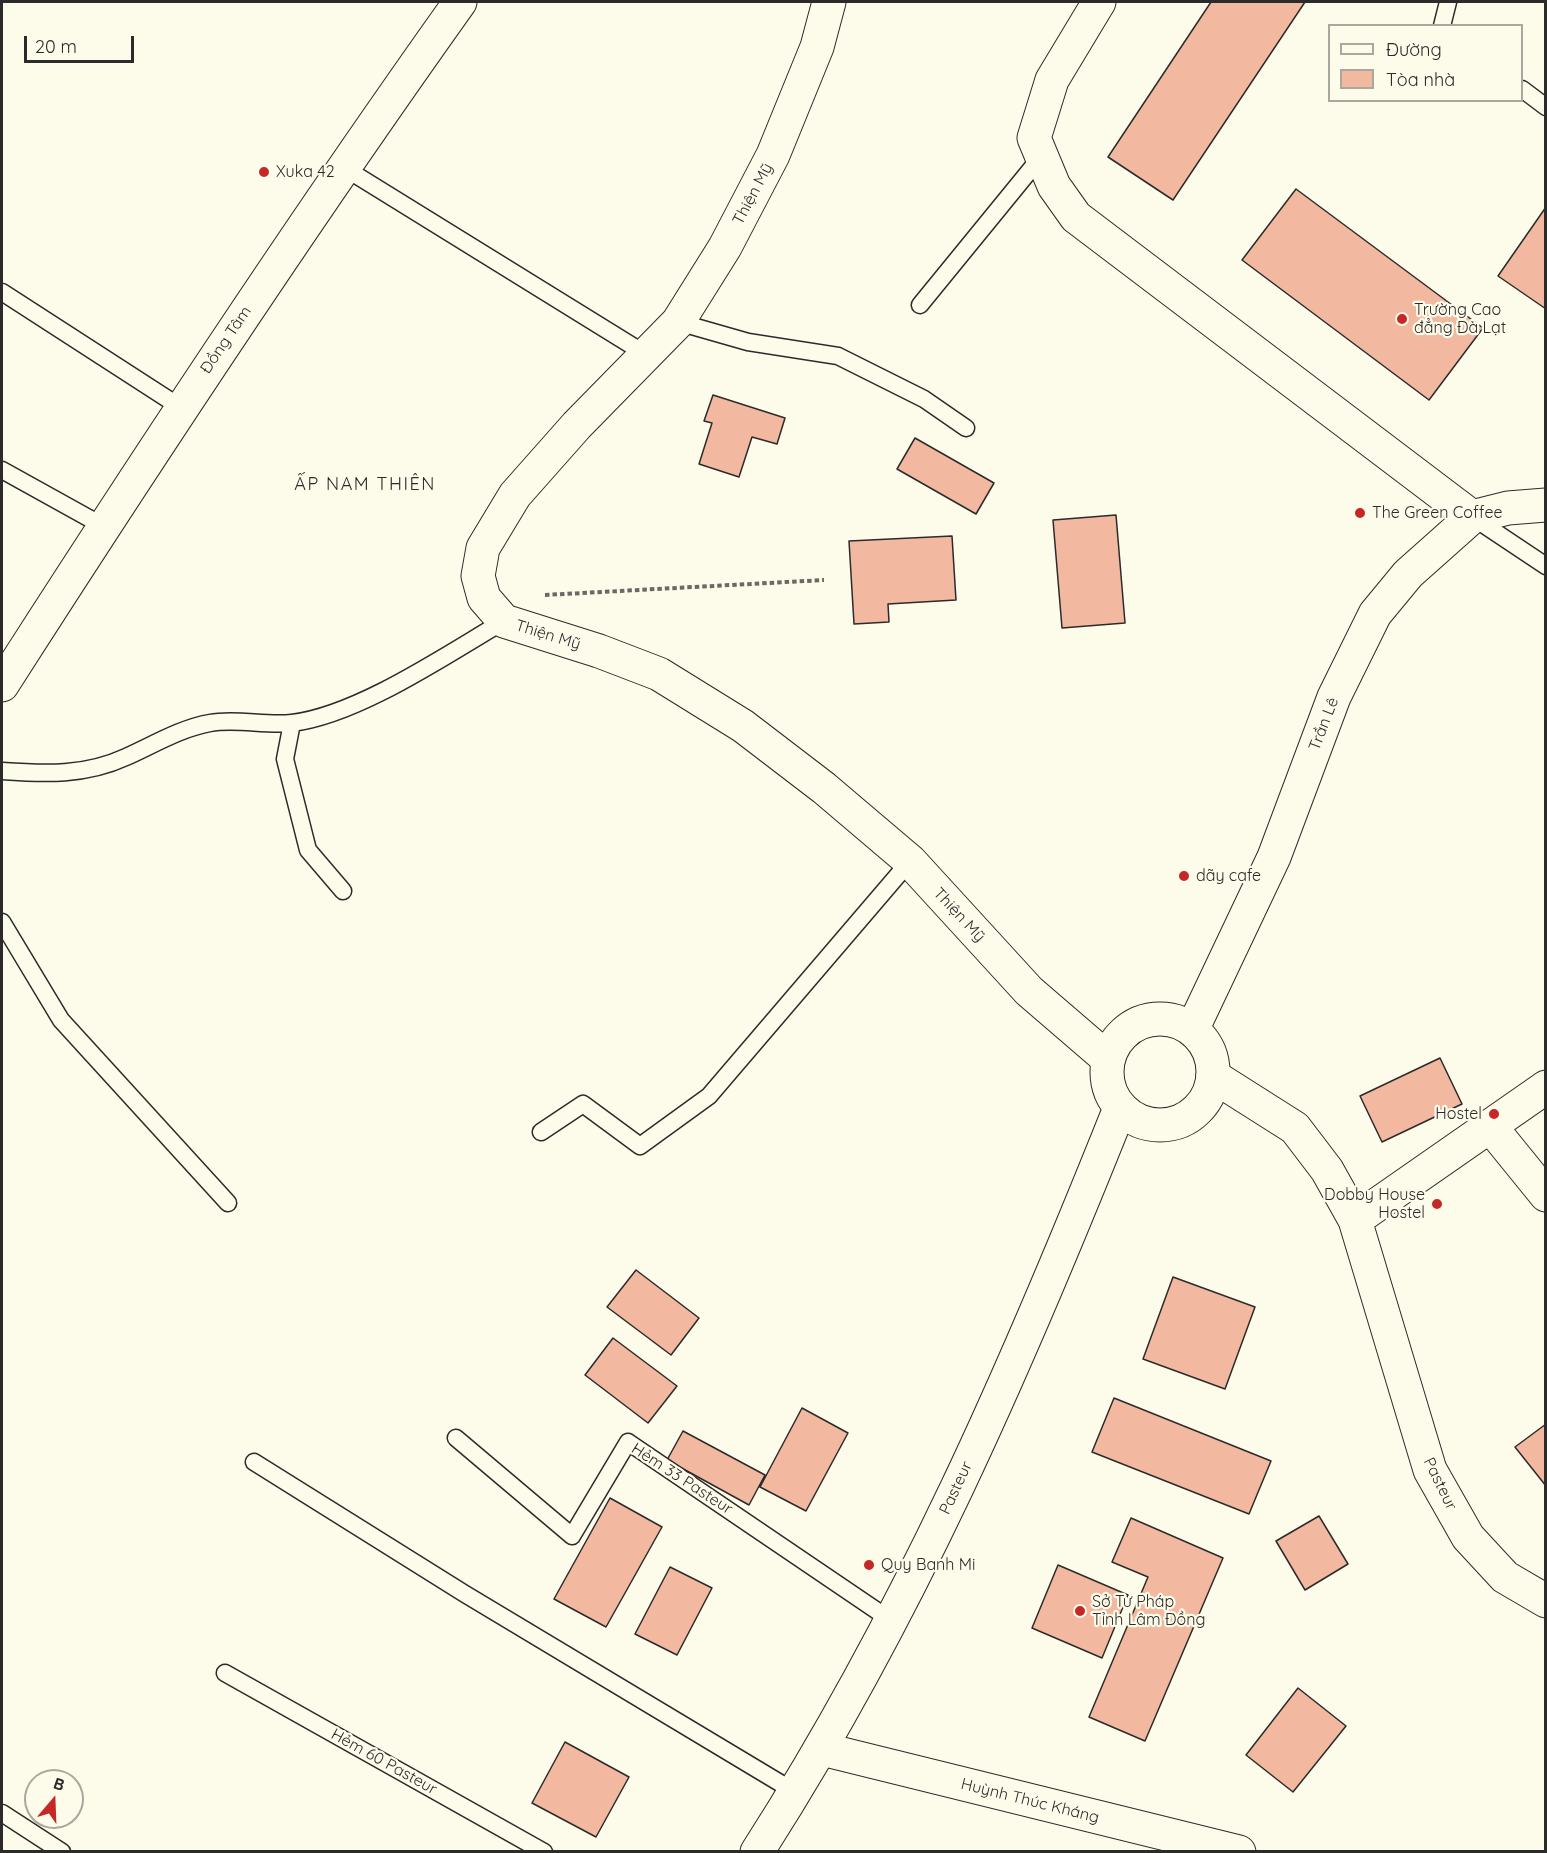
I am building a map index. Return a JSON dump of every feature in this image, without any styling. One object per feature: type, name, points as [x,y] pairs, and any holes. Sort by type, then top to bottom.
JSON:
[{"type":"street","name":"Đồng Tâm","points":[[7,666],[343,167],[460,2]]},
{"type":"street","name":"Thiện Mỹ","points":[[830,2],[817,48],[773,155],[725,247],[678,322],[577,425],[514,495],[483,548],[478,576],[484,598],[504,621],[599,651],[659,674],[742,726],[824,788],[910,861],[1029,991],[1108,1059]]},
{"type":"street","points":[[1099,2],[1052,80],[1034,138],[1040,158],[1054,186],[1076,217],[1472,517]]},
{"type":"street","name":"Trần Lê","points":[[1192,1030],[1274,857],[1334,697],[1375,614],[1408,574],[1472,517],[1508,508],[1545,505]]},
{"type":"street","points":[[1159,1019],[1176,1021],[1192,1030],[1204,1042],[1211,1058],[1213,1076],[1209,1093],[1199,1108],[1185,1119],[1169,1125],[1151,1125],[1134,1119],[1120,1108],[1110,1094],[1106,1077],[1108,1059],[1115,1043],[1126,1030],[1142,1022],[1159,1019]]},
{"type":"street","name":"Pasteur","points":[[1213,1076],[1295,1128],[1327,1170],[1355,1220],[1430,1470],[1468,1537],[1505,1577],[1545,1601]]},
{"type":"street","points":[[1355,1220],[1545,1087]]},
{"type":"street","name":"Pasteur","points":[[757,1851],[822,1749],[917,1574],[1043,1301],[1120,1108]]},
{"type":"street","points":[[1490,1126],[1545,1194]]},
{"type":"street","name":"Huỳnh Thúc Kháng","points":[[822,1749],[1239,1851]]},
{"type":"lane","points":[[1442,24],[1448,2]]},
{"type":"lane","points":[[1523,90],[1545,107]]},
{"type":"lane","points":[[920,305],[1040,158]]},
{"type":"lane","points":[[343,167],[648,355]]},
{"type":"lane","points":[[2,292],[180,407]]},
{"type":"lane","points":[[678,322],[748,342],[838,356],[924,399],[966,428]]},
{"type":"lane","points":[[2,471],[103,526]]},
{"type":"lane","points":[[1472,517],[1545,566]]},
{"type":"lane","points":[[2,771],[53,775],[84,771],[124,759],[163,740],[211,722],[292,723],[336,713],[422,669],[504,621]]},
{"type":"lane","points":[[292,723],[285,759],[308,850],[343,891]]},
{"type":"lane","points":[[541,1131],[583,1104],[640,1146],[709,1096],[910,861]]},
{"type":"lane","points":[[2,922],[61,1020],[228,1203]]},
{"type":"lane","name":"Hẻm 33 Pasteur","points":[[456,1438],[572,1536],[628,1442],[892,1621]]},
{"type":"lane","points":[[254,1462],[465,1594],[795,1792]]},
{"type":"lane","name":"Hẻm 60 Pasteur","points":[[225,1673],[543,1851]]},
{"type":"lane","points":[[2,1813],[62,1851]]},
{"type":"path","points":[[543,595],[824,580]]},
{"type":"building","points":[[1211,2],[1305,2],[1173,200],[1108,157]]},
{"type":"building","points":[[1296,189],[1483,328],[1429,400],[1242,260]]},
{"type":"building","points":[[1546,207],[1546,309],[1498,276]]},
{"type":"building","points":[[713,395],[785,418],[777,444],[752,437],[739,477],[699,464],[712,423],[704,421]]},
{"type":"building","points":[[915,438],[994,483],[976,514],[897,469]]},
{"type":"building","points":[[1116,515],[1125,623],[1062,628],[1053,520]]},
{"type":"building","points":[[952,536],[956,600],[888,604],[889,622],[854,624],[849,541]]},
{"type":"building","points":[[1440,1058],[1462,1104],[1382,1142],[1360,1096]]},
{"type":"building","points":[[636,1270],[699,1318],[671,1355],[607,1307]]},
{"type":"building","points":[[1173,1277],[1255,1307],[1225,1389],[1143,1359]]},
{"type":"building","points":[[613,1338],[677,1386],[648,1423],[585,1375]]},
{"type":"building","points":[[1114,1398],[1271,1461],[1249,1514],[1092,1452]]},
{"type":"building","points":[[802,1408],[848,1433],[806,1511],[760,1487]]},
{"type":"building","points":[[1546,1424],[1546,1486],[1515,1447]]},
{"type":"building","points":[[683,1431],[765,1475],[749,1505],[667,1460]]},
{"type":"building","points":[[610,1498],[662,1527],[606,1627],[554,1599]]},
{"type":"building","points":[[1319,1516],[1348,1564],[1305,1590],[1276,1541]]},
{"type":"building","points":[[1131,1518],[1223,1558],[1145,1741],[1089,1717],[1148,1577],[1112,1562]]},
{"type":"building","name":"Sở Tư Pháp Tỉnh Lâm Đồng","points":[[1058,1565],[1128,1595],[1102,1658],[1032,1628]]},
{"type":"building","points":[[670,1567],[712,1588],[677,1655],[635,1634]]},
{"type":"building","points":[[1298,1688],[1346,1726],[1293,1792],[1246,1755]]},
{"type":"building","points":[[565,1742],[629,1777],[596,1837],[532,1803]]},
{"type":"place","name":"Xuka 42","points":[[264,172]]},
{"type":"place","name":"Trường Cao đẳng Đà Lạt","points":[[1402,319]]},
{"type":"place","name":"The Green Coffee","points":[[1360,513]]},
{"type":"place","name":"dãy cafe","points":[[1184,876]]},
{"type":"place","name":"Hostel","points":[[1494,1114]]},
{"type":"place","name":"Dobby House Hostel","points":[[1437,1204]]},
{"type":"place","name":"Quy Banh Mi","points":[[869,1565]]},
{"type":"place","name":"Sở Tư Pháp Tỉnh Lâm Đồng","points":[[1080,1611]]},
{"type":"district","name":"ẤP NAM THIÊN","points":[[365,485]]}]
